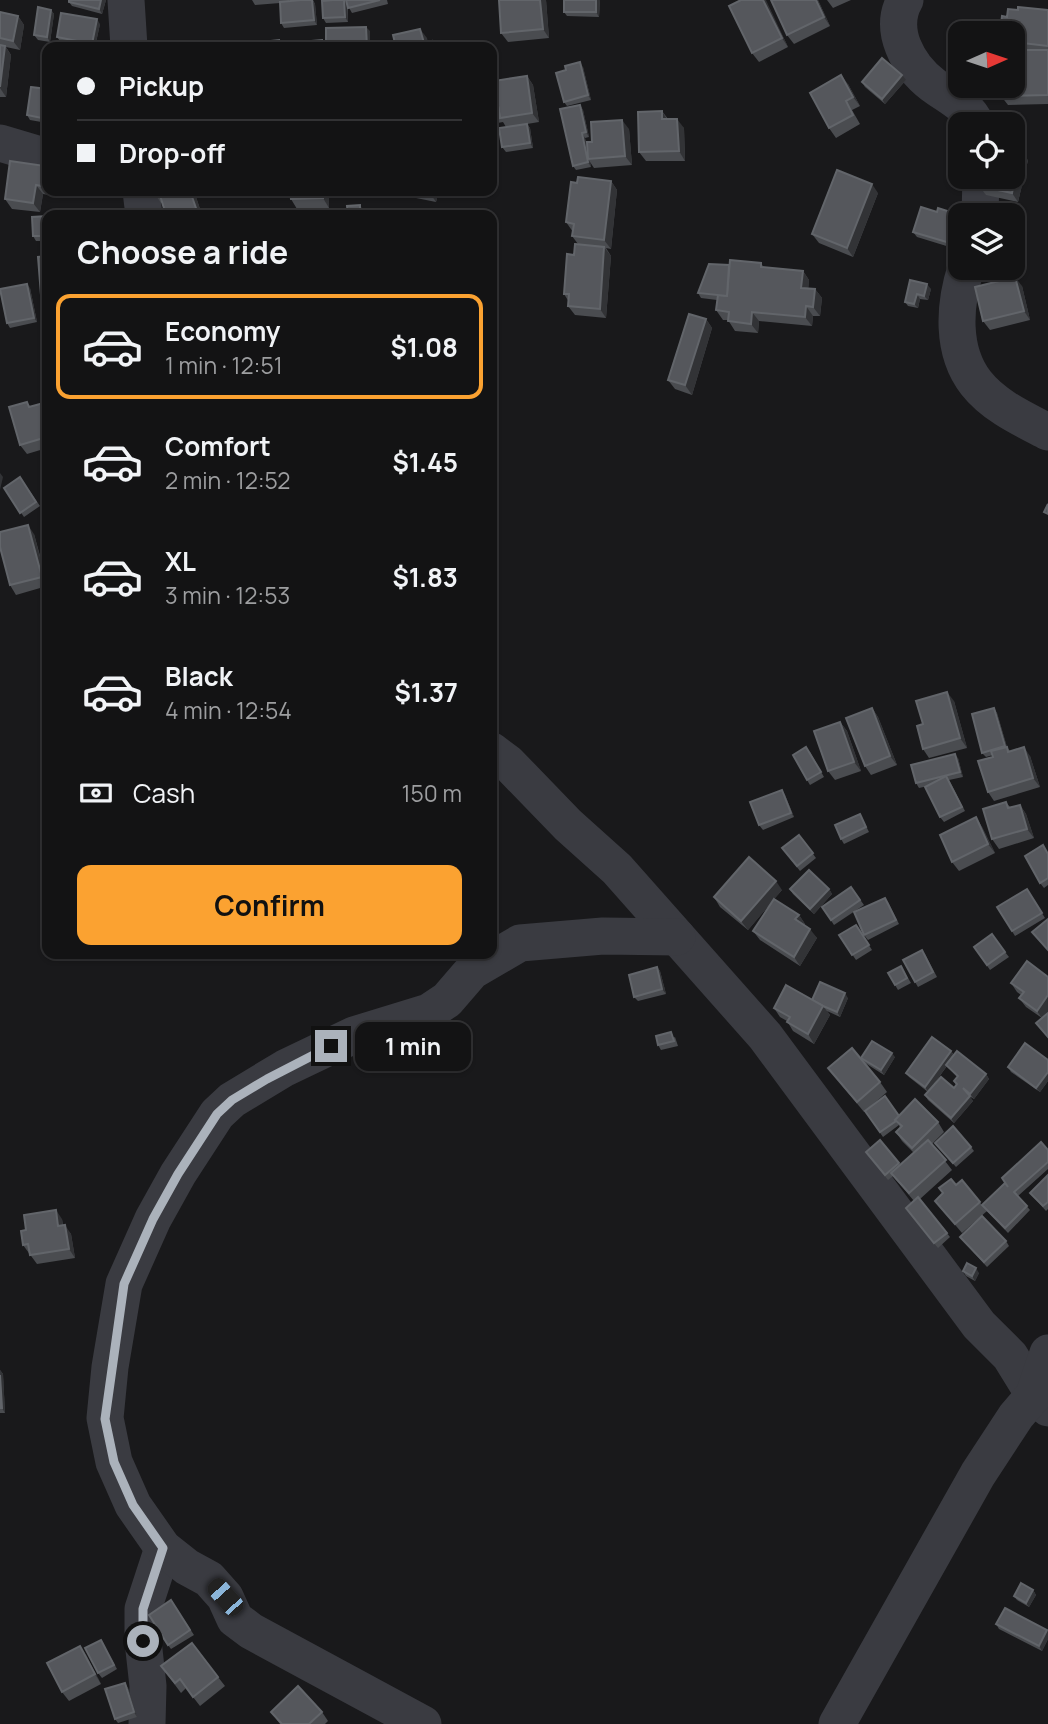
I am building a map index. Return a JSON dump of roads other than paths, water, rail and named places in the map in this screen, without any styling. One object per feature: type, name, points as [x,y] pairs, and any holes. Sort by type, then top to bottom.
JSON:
[{"type":"street","points":[[126,0],[129,42]]},
{"type":"street","points":[[905,0],[901,6],[898,28],[909,58],[931,84],[970,112]]},
{"type":"street","points":[[2,154],[42,157]]},
{"type":"street","points":[[962,280],[956,316],[965,367],[977,385],[1006,409],[1048,432]]},
{"type":"street","points":[[497,755],[617,869],[765,1037],[979,1325],[1010,1356],[1041,1401]]},
{"type":"street","points":[[497,956],[520,943],[603,936],[677,937]]},
{"type":"street","points":[[423,1724],[251,1632],[235,1619],[225,1597],[209,1579],[187,1567],[163,1548],[133,1505],[114,1462],[105,1419],[110,1367],[124,1284],[153,1219],[217,1114],[232,1100],[285,1068],[354,1035],[429,1012],[447,1000],[472,971],[493,959]]},
{"type":"street","points":[[1041,1401],[1048,1353]]},
{"type":"street","points":[[837,1724],[972,1485],[1016,1416],[1041,1401]]},
{"type":"street","points":[[147,1724],[148,1686],[143,1609],[163,1548]]}]
